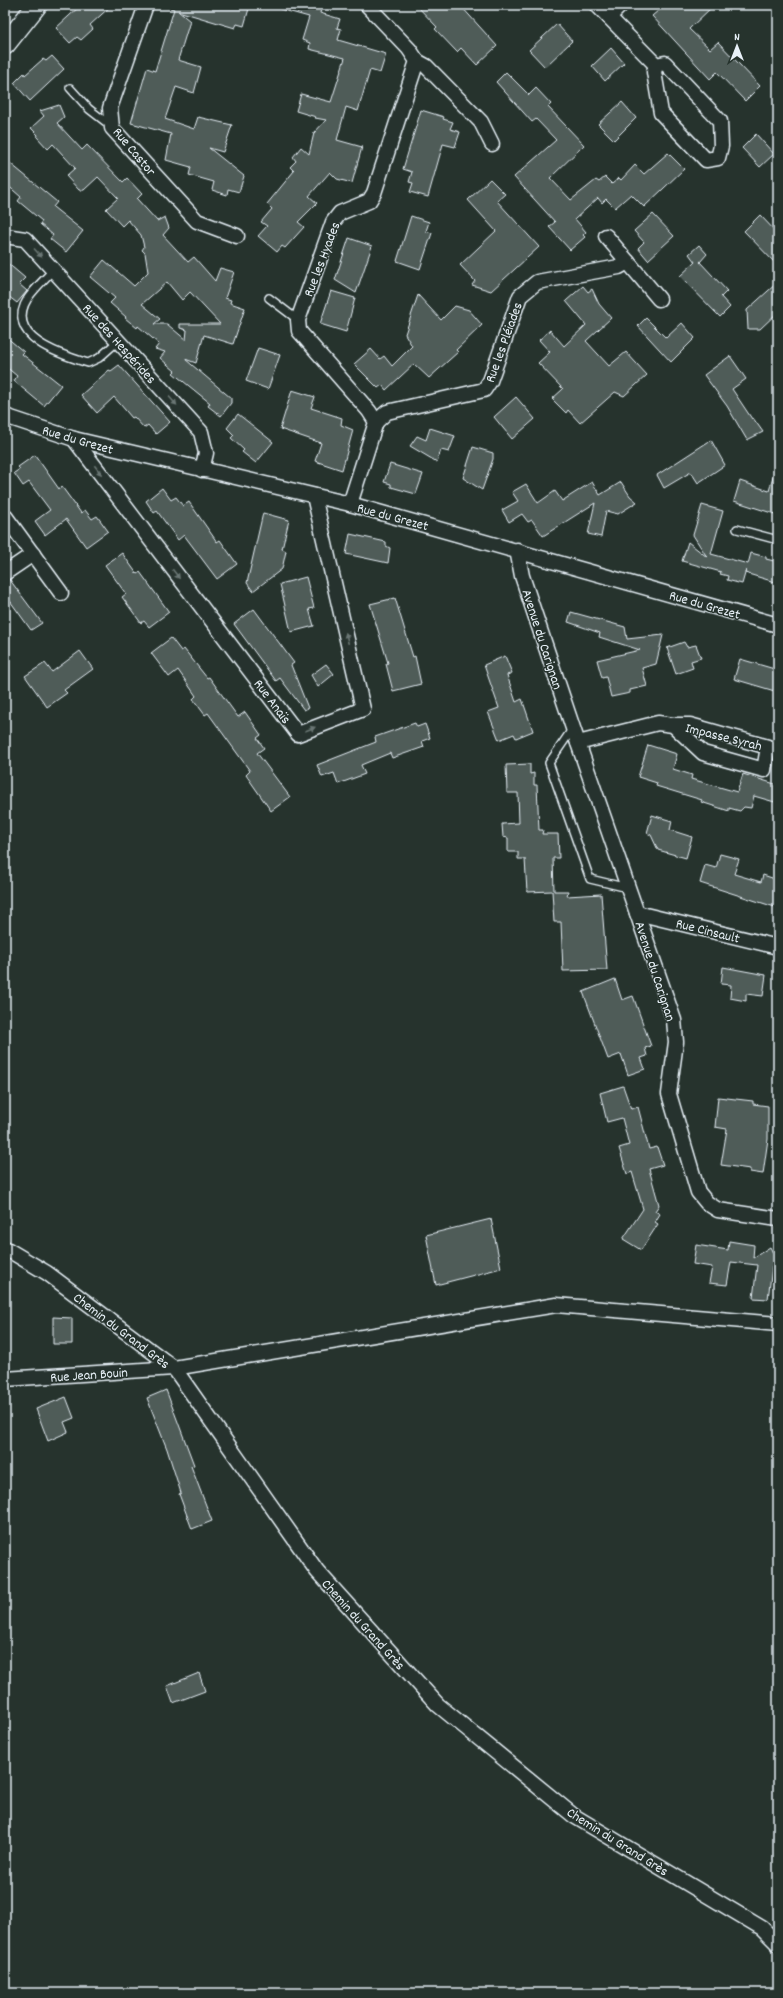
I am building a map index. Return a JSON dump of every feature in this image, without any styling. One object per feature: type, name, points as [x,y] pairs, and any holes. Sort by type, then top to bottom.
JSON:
[{"type":"street","points":[[5,46],[37,5]]},
{"type":"street","name":"Rue Castor","points":[[146,5],[110,108],[112,128],[197,221],[237,236]]},
{"type":"street","points":[[367,5],[409,49],[416,62],[426,66],[481,122],[492,144]]},
{"type":"street","points":[[598,5],[656,65]]},
{"type":"street","points":[[609,17],[621,5]]},
{"type":"street","name":"Rue les Hyades","points":[[298,320],[333,222],[340,213],[369,201],[374,193],[416,62]]},
{"type":"street","points":[[665,63],[720,121],[721,146],[718,158],[706,160],[660,114],[654,72],[656,65],[665,63]]},
{"type":"street","name":"Rue des Hespérides","points":[[5,236],[25,239],[201,432],[205,441],[206,453],[202,470]]},
{"type":"street","points":[[606,236],[659,299]]},
{"type":"street","name":"Rue les Pléiades","points":[[376,422],[387,412],[484,390],[490,381],[520,296],[537,282],[619,267],[628,262]]},
{"type":"street","points":[[298,320],[299,331],[369,411],[376,422],[350,504]]},
{"type":"street","name":"Rue du Grezet","points":[[5,416],[74,439],[350,504],[778,625]]},
{"type":"street","name":"Rue Anaïs","points":[[74,439],[298,734],[363,709],[314,496]]},
{"type":"street","points":[[5,516],[61,593]]},
{"type":"street","name":"Avenue du Carignan","points":[[517,550],[522,576],[674,1020],[676,1042],[669,1094],[698,1192],[708,1203],[718,1210],[778,1218]]},
{"type":"street","points":[[5,573],[33,554]]},
{"type":"street","name":"Impasse Syrah","points":[[578,743],[658,723],[690,725],[768,747],[764,770],[702,753],[673,725]]},
{"type":"street","name":"Rue Cinsault","points":[[637,913],[778,947]]},
{"type":"street","name":"Chemin du Grand Grès","points":[[5,1248],[46,1273],[174,1368],[317,1571],[438,1705],[574,1816],[762,1928],[778,1944]]},
{"type":"street","name":"Rue Jean Bouin","points":[[5,1380],[174,1368],[556,1305],[778,1324]]},
{"type":"lane","points":[[70,88],[89,109],[112,128]]},
{"type":"lane","points":[[53,270],[28,299],[22,314],[25,328],[40,344],[62,355],[88,363],[99,358],[118,341]]},
{"type":"lane","points":[[269,298],[298,320]]},
{"type":"lane","points":[[737,529],[778,540]]},
{"type":"lane","points":[[573,728],[549,763],[590,879],[628,888]]},
{"type":"building","points":[[81,5],[112,5],[90,25],[93,29],[81,40],[77,37],[70,43],[56,28]]},
{"type":"building","points":[[171,5],[250,5],[244,26],[237,24],[235,28],[178,11],[190,21],[178,60],[201,67],[194,93],[176,87],[165,119],[194,129],[198,117],[232,125],[223,152],[209,148],[244,176],[239,192],[228,189],[227,195],[212,190],[214,182],[189,175],[191,167],[166,160],[171,134],[131,123],[147,68],[155,71],[174,9],[170,8]]},
{"type":"building","points":[[281,5],[322,5],[320,13],[340,19],[337,28],[341,29],[338,40],[386,54],[380,73],[370,70],[358,111],[346,107],[337,140],[362,147],[352,183],[337,179],[330,172],[309,196],[317,203],[298,222],[304,227],[285,248],[282,246],[277,252],[258,236],[267,226],[261,222],[272,209],[267,204],[294,171],[290,167],[296,161],[293,157],[301,147],[309,154],[314,133],[326,120],[315,118],[316,117],[296,111],[301,94],[331,102],[345,58],[309,49],[310,43],[302,40],[309,17],[280,9]]},
{"type":"building","points":[[416,5],[460,5],[497,46],[477,65],[461,48],[457,52],[435,29],[437,27]]},
{"type":"building","points":[[665,5],[714,5],[689,29],[710,49],[718,42],[760,86],[745,101],[717,72],[710,79],[652,16]]},
{"type":"building","points":[[557,24],[572,41],[545,67],[529,50]]},
{"type":"building","points":[[611,48],[624,63],[605,81],[592,66]]},
{"type":"building","points":[[52,56],[64,69],[30,101],[14,83],[24,73],[25,75],[43,59],[46,61]]},
{"type":"building","points":[[506,72],[529,95],[536,88],[551,104],[548,107],[584,145],[550,178],[571,200],[596,180],[599,182],[605,177],[612,184],[619,178],[621,180],[635,165],[644,174],[668,153],[684,169],[644,207],[631,194],[615,208],[606,199],[602,203],[598,198],[575,219],[586,232],[583,235],[585,237],[570,250],[549,227],[555,222],[514,177],[556,140],[536,119],[532,122],[496,82]]},
{"type":"building","points":[[622,102],[636,118],[614,140],[598,124]]},
{"type":"building","points":[[59,105],[64,117],[57,123],[82,150],[87,145],[123,182],[127,178],[142,194],[137,199],[157,221],[165,217],[169,228],[163,235],[188,262],[194,257],[215,281],[220,268],[234,272],[225,298],[231,300],[230,303],[245,308],[233,344],[204,335],[196,363],[185,359],[231,398],[231,403],[221,416],[208,406],[210,403],[173,373],[175,371],[160,358],[165,352],[155,349],[159,344],[138,326],[137,328],[125,318],[126,317],[110,303],[115,298],[90,277],[104,260],[134,286],[148,272],[145,253],[142,250],[144,247],[141,235],[128,220],[122,226],[106,209],[118,198],[98,177],[84,190],[79,190],[66,176],[75,168],[53,144],[48,149],[31,128],[44,116],[40,111]],"holes":[[[167,282],[182,300],[190,292],[220,324],[180,324],[180,328],[187,330],[186,340],[167,324],[154,324],[160,319],[142,304]]]},
{"type":"building","points":[[421,110],[444,117],[443,119],[453,122],[450,129],[460,132],[455,147],[443,144],[428,197],[410,192],[413,183],[409,182],[412,172],[403,169]]},
{"type":"building","points":[[756,134],[774,154],[760,167],[742,148]]},
{"type":"building","points":[[5,159],[57,202],[53,207],[83,231],[66,252],[50,239],[53,235],[40,224],[42,221],[18,201],[21,197],[5,183]]},
{"type":"building","points":[[490,179],[505,194],[497,201],[539,247],[491,291],[472,285],[475,281],[460,265],[496,231],[468,200]]},
{"type":"building","points":[[653,214],[674,236],[648,260],[638,248],[644,242],[634,231]]},
{"type":"building","points":[[760,215],[778,234],[778,266],[744,231]]},
{"type":"building","points":[[411,216],[429,222],[426,231],[432,233],[420,269],[397,261]]},
{"type":"building","points":[[349,238],[372,246],[356,293],[335,280]]},
{"type":"building","points":[[699,245],[707,254],[700,262],[727,291],[721,297],[730,307],[720,317],[680,276],[695,262],[689,254]]},
{"type":"building","points":[[5,261],[25,278],[19,284],[27,291],[17,303],[8,296],[5,300]]},
{"type":"building","points":[[778,282],[778,312],[760,329],[748,329],[747,310]]},
{"type":"building","points":[[583,286],[588,292],[592,289],[599,304],[611,318],[586,341],[609,366],[626,352],[647,375],[624,396],[615,392],[580,423],[568,410],[566,413],[552,399],[563,389],[538,363],[550,352],[539,340],[550,330],[564,346],[586,325],[566,301]]},
{"type":"building","points":[[331,291],[355,298],[346,332],[320,324]]},
{"type":"building","points":[[418,295],[441,320],[455,306],[469,310],[482,325],[456,350],[458,352],[429,378],[414,364],[386,390],[382,385],[378,388],[354,364],[371,349],[380,359],[384,356],[392,366],[412,346],[405,334]]},
{"type":"building","points":[[646,318],[666,338],[682,323],[695,338],[671,362],[638,326]]},
{"type":"building","points":[[5,336],[24,352],[22,354],[61,385],[44,406],[14,381],[17,376],[5,366]]},
{"type":"building","points":[[258,348],[280,355],[268,389],[246,381]]},
{"type":"building","points":[[730,356],[746,379],[732,389],[752,419],[753,418],[763,432],[747,440],[727,406],[704,375]]},
{"type":"building","points":[[119,365],[170,422],[156,434],[148,425],[144,428],[134,417],[132,418],[114,397],[97,413],[81,395],[109,370],[111,371]]},
{"type":"building","points":[[292,390],[315,397],[311,408],[342,418],[341,425],[353,430],[342,470],[315,461],[321,443],[280,429]]},
{"type":"building","points":[[516,397],[535,419],[512,439],[494,417]]},
{"type":"building","points":[[238,414],[273,442],[256,463],[242,452],[244,450],[231,438],[234,435],[227,428]]},
{"type":"building","points":[[430,428],[455,436],[449,452],[441,450],[437,462],[410,446],[417,436],[426,440]]},
{"type":"building","points":[[711,440],[725,465],[698,483],[691,472],[664,488],[657,475]]},
{"type":"building","points":[[473,447],[493,453],[493,459],[482,490],[463,478]]},
{"type":"building","points":[[35,455],[59,489],[62,487],[81,513],[85,510],[92,519],[97,516],[108,531],[86,547],[66,519],[45,535],[35,521],[50,510],[29,482],[23,486],[14,473],[20,469],[18,467]]},
{"type":"building","points":[[390,464],[423,474],[416,494],[391,487],[391,484],[384,482]]},
{"type":"building","points":[[774,474],[778,474],[778,515],[734,501],[740,481],[769,491]]},
{"type":"building","points":[[592,482],[600,495],[621,482],[630,496],[637,502],[618,514],[606,511],[601,537],[588,534],[595,503],[543,536],[532,520],[528,522],[522,514],[509,522],[502,510],[518,501],[512,492],[526,484],[538,503],[555,491],[562,501]]},
{"type":"building","points":[[162,488],[171,500],[176,497],[183,506],[189,502],[217,542],[220,540],[237,564],[217,579],[184,535],[178,540],[157,511],[154,513],[146,501]]},
{"type":"building","points":[[702,505],[723,511],[711,554],[748,564],[751,553],[778,562],[778,583],[745,573],[742,584],[727,580],[728,576],[720,574],[721,572],[682,561],[688,542],[707,557],[693,535]]},
{"type":"building","points":[[263,513],[289,520],[282,549],[286,551],[282,569],[253,591],[247,583]]},
{"type":"building","points":[[350,534],[386,542],[386,546],[390,548],[388,563],[346,554]]},
{"type":"building","points":[[122,553],[137,574],[140,572],[169,612],[149,627],[144,621],[141,623],[122,597],[126,594],[105,565]]},
{"type":"building","points":[[306,577],[314,608],[309,609],[314,626],[291,632],[280,584]]},
{"type":"building","points":[[10,580],[42,623],[31,630],[5,594],[5,581]]},
{"type":"building","points":[[395,598],[413,657],[415,656],[421,684],[393,691],[386,664],[388,663],[370,604]]},
{"type":"building","points":[[254,609],[294,663],[291,665],[308,708],[304,710],[280,678],[276,681],[234,624]]},
{"type":"building","points":[[571,612],[625,627],[627,639],[663,635],[656,664],[642,668],[647,686],[630,690],[630,693],[611,697],[606,677],[602,678],[597,660],[640,650],[599,637],[600,633],[568,622]]},
{"type":"building","points":[[171,638],[181,651],[184,649],[207,678],[209,677],[238,717],[245,712],[261,735],[257,738],[264,748],[257,753],[290,797],[271,811],[246,775],[250,771],[208,713],[205,715],[193,699],[196,696],[178,670],[169,677],[151,653]]},
{"type":"building","points":[[684,642],[687,647],[696,645],[701,658],[691,661],[693,668],[676,674],[667,648]]},
{"type":"building","points":[[80,651],[93,669],[64,690],[67,693],[47,707],[25,676],[45,663],[52,672]]},
{"type":"building","points":[[505,656],[512,673],[507,675],[516,702],[522,699],[533,731],[516,738],[514,734],[499,740],[488,712],[499,708],[484,665]]},
{"type":"building","points":[[740,659],[778,670],[778,692],[734,679]]},
{"type":"building","points":[[326,664],[334,674],[318,687],[311,675]]},
{"type":"building","points":[[415,723],[417,727],[425,724],[430,738],[422,741],[424,747],[392,758],[390,753],[361,765],[365,774],[338,784],[334,773],[322,777],[317,765],[376,742],[375,737]]},
{"type":"building","points":[[648,745],[677,754],[673,769],[692,775],[691,779],[737,792],[743,774],[778,785],[778,803],[754,796],[751,808],[744,807],[740,811],[729,808],[729,811],[701,802],[702,800],[656,786],[657,783],[638,777]]},
{"type":"building","points":[[530,764],[530,774],[534,773],[534,785],[537,785],[539,830],[543,830],[542,834],[558,834],[559,858],[553,858],[554,891],[568,891],[567,896],[601,894],[607,970],[563,971],[561,922],[554,922],[552,891],[527,892],[525,859],[518,859],[518,852],[508,852],[508,838],[503,837],[502,824],[519,823],[518,793],[507,793],[506,765]]},
{"type":"building","points":[[652,815],[672,821],[670,830],[692,837],[686,858],[658,850],[651,835],[647,833]]},
{"type":"building","points":[[720,854],[739,859],[734,874],[761,882],[763,875],[778,880],[778,908],[700,883],[705,865],[716,868]]},
{"type":"building","points":[[723,967],[766,975],[763,996],[746,994],[746,1001],[730,998],[731,985],[721,984]]},
{"type":"building","points":[[615,979],[622,1000],[633,996],[651,1046],[645,1048],[647,1056],[641,1058],[645,1069],[628,1075],[621,1054],[608,1059],[583,992]]},
{"type":"building","points":[[623,1086],[631,1109],[638,1107],[649,1149],[657,1147],[663,1165],[649,1169],[659,1205],[655,1211],[660,1214],[655,1222],[658,1224],[641,1250],[623,1239],[643,1209],[632,1172],[627,1174],[619,1148],[629,1145],[622,1118],[607,1122],[600,1093]]},
{"type":"building","points":[[718,1097],[753,1101],[753,1104],[768,1106],[768,1139],[763,1174],[750,1172],[750,1169],[721,1165],[727,1129],[715,1127]]},
{"type":"building","points":[[491,1219],[501,1268],[436,1285],[426,1235]]},
{"type":"building","points":[[729,1241],[754,1245],[753,1258],[770,1247],[778,1263],[772,1267],[768,1299],[753,1298],[757,1265],[731,1262],[727,1285],[709,1283],[712,1267],[693,1264],[696,1245],[728,1250]]},
{"type":"building","points":[[53,1317],[72,1318],[72,1344],[53,1344]]},
{"type":"building","points":[[166,1390],[194,1465],[191,1466],[212,1521],[192,1529],[179,1494],[181,1493],[167,1449],[147,1398]]},
{"type":"building","points":[[66,1397],[74,1418],[64,1422],[68,1432],[48,1441],[36,1409]]},
{"type":"building","points":[[199,1673],[205,1691],[173,1703],[167,1686]]}]
